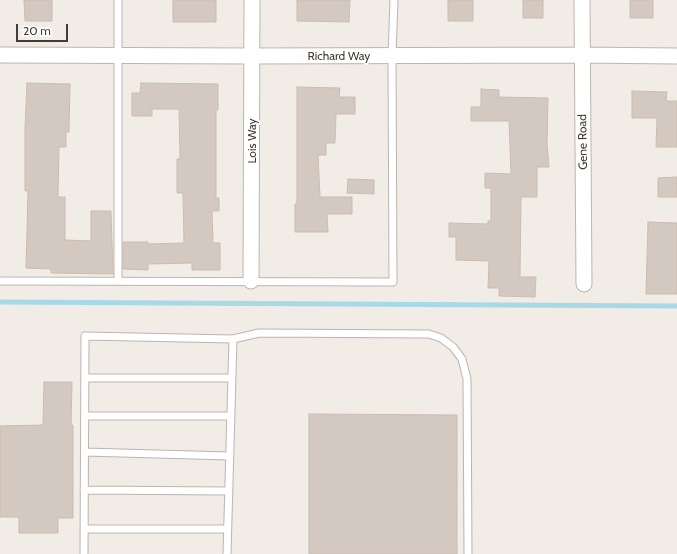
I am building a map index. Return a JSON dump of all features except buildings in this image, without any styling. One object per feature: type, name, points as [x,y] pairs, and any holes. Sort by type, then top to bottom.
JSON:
[{"type":"street","name":"Lois Way","points":[[251,281],[252,0]]},
{"type":"street","name":"Gene Road","points":[[582,0],[584,284]]},
{"type":"street","name":"Richard Way","points":[[0,55],[677,56]]},
{"type":"lane","points":[[118,0],[118,281]]},
{"type":"lane","points":[[0,281],[393,282],[392,56],[394,0]]},
{"type":"lane","points":[[84,554],[85,336],[233,339],[259,333],[429,334],[441,338],[453,347],[462,359],[467,379],[468,554]]},
{"type":"lane","points":[[227,554],[233,339]]},
{"type":"lane","points":[[85,378],[232,378]]},
{"type":"lane","points":[[85,416],[230,416]]},
{"type":"lane","points":[[85,452],[229,456]]},
{"type":"lane","points":[[84,490],[228,491]]},
{"type":"lane","points":[[84,529],[227,529]]},
{"type":"waterway","points":[[0,302],[677,306]]}]
